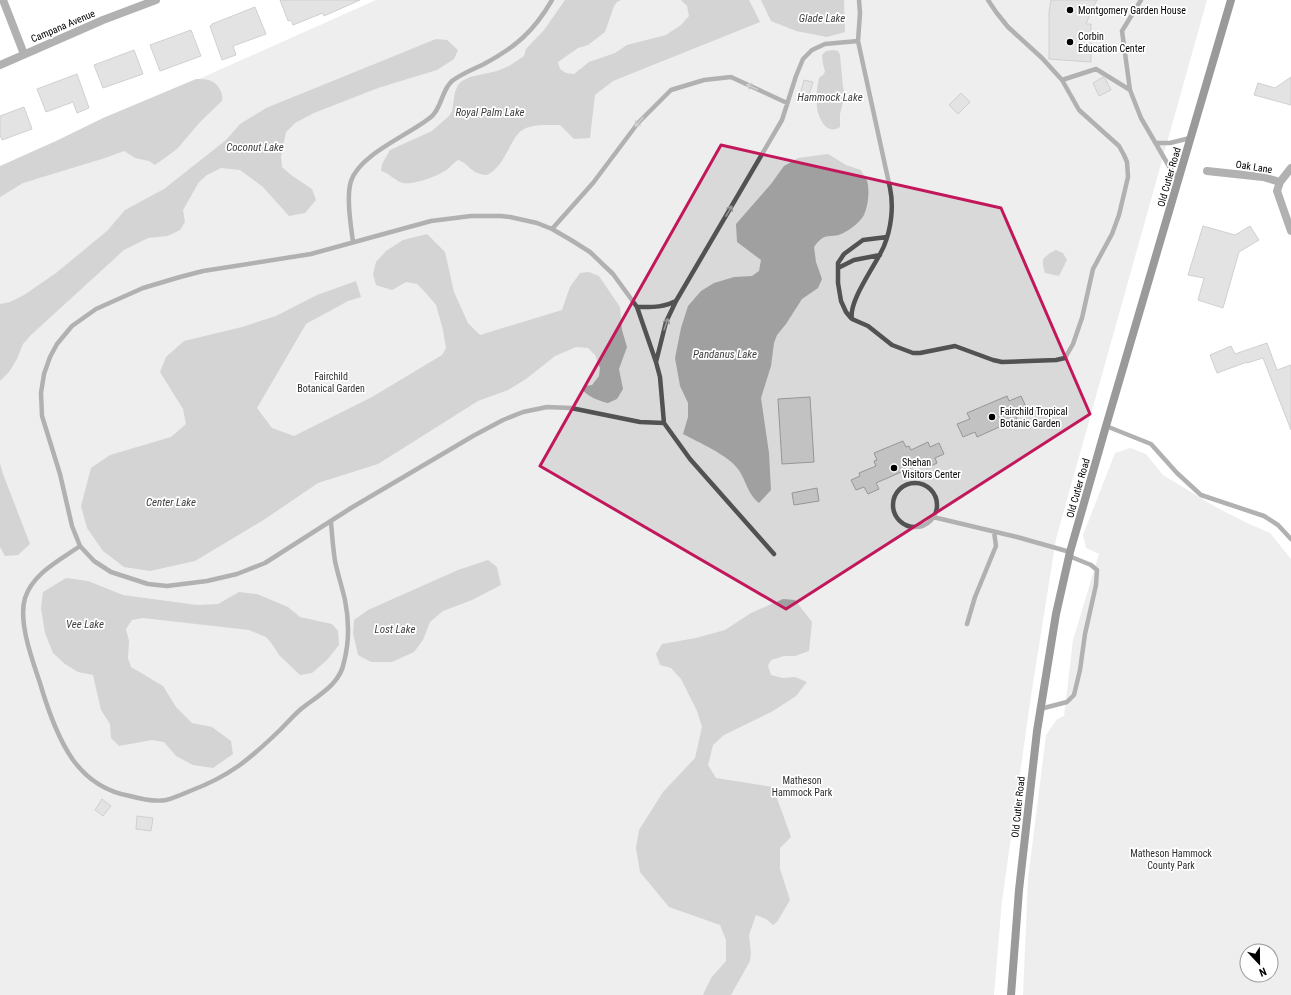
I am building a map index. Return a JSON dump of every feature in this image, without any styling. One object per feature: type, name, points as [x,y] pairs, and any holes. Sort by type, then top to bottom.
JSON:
[{"type":"main road","name":"Old Cutler Road","points":[[1011,995],[1019,890],[1037,731],[1056,614],[1069,554],[1231,0]]},
{"type":"street","points":[[3,0],[24,54]]},
{"type":"street","name":"Campana Avenue","points":[[0,64],[103,20],[156,0]]},
{"type":"street","name":"Oak Lane","points":[[1207,171],[1263,177],[1280,182],[1291,168]]},
{"type":"street","points":[[1280,182],[1277,191],[1291,231]]},
{"type":"lane","points":[[353,242],[350,224],[350,188],[353,176],[359,167],[378,152],[412,131],[431,117],[436,112],[446,88],[454,80],[500,55],[524,38],[538,22],[552,0]]},
{"type":"lane","points":[[852,319],[851,314],[854,300],[880,255],[887,237],[892,211],[891,193],[858,41],[860,18],[859,0]]},
{"type":"lane","points":[[887,237],[863,240],[844,254],[838,263],[838,283],[841,301],[846,312],[852,319],[868,326],[892,344],[912,353],[920,353],[955,346],[993,360],[1006,363],[1056,360],[1063,359],[1066,356],[1073,344],[1086,306],[1089,280],[1093,269],[1112,234],[1120,215],[1128,170],[1126,158],[1121,149],[1079,110],[1062,80],[1042,58],[1008,27],[988,0]]},
{"type":"lane","points":[[1141,0],[1122,31],[1130,90],[1141,118],[1170,168],[1179,180]]},
{"type":"lane","points":[[656,362],[666,322],[676,301],[782,120],[800,64],[810,52],[825,44],[858,41]]},
{"type":"lane","points":[[1062,80],[1096,69],[1130,90]]},
{"type":"lane","points":[[552,229],[593,183],[638,123],[671,90],[704,80],[731,77],[788,103]]},
{"type":"lane","points":[[1156,143],[1170,143],[1190,138]]},
{"type":"lane","points":[[664,423],[640,422],[571,408],[547,407],[529,410],[503,420],[473,436],[261,565],[229,576],[207,581],[176,586],[152,585],[120,576],[94,561],[80,546],[72,526],[60,474],[45,426],[41,402],[41,389],[45,369],[57,344],[68,331],[87,314],[101,306],[156,284],[203,271],[311,254],[419,223],[443,219],[471,216],[501,216],[537,223],[552,229],[590,252],[613,274],[637,307],[660,377],[664,423],[690,459],[774,554]]},
{"type":"lane","points":[[838,268],[854,260],[880,255]]},
{"type":"lane","points":[[637,307],[656,308],[676,301]]},
{"type":"lane","points":[[1106,426],[1151,444],[1177,473],[1201,495],[1264,516],[1278,525],[1291,539]]},
{"type":"lane","points":[[910,483],[919,483],[928,486],[935,494],[938,503],[933,518],[922,526],[915,527],[908,526],[902,522],[894,511],[894,500],[898,491],[910,483]]},
{"type":"lane","points":[[933,518],[1017,537],[1069,554],[1091,565],[1097,570],[1096,585],[1091,602],[1080,670],[1074,695],[1067,702],[1040,709]]},
{"type":"lane","points":[[80,546],[39,576],[29,590],[24,602],[24,620],[28,640],[44,696],[69,753],[83,771],[93,780],[113,792],[142,798],[167,800],[219,779],[252,757],[299,710],[329,688],[338,676],[344,665],[347,619],[344,599],[334,558],[331,522]]},
{"type":"lane","points":[[967,624],[975,597],[996,546],[994,532]]},
{"type":"highlighted area","points":[[721,145],[1001,208],[1090,414],[786,609],[540,466]]},
{"type":"green space","name":"Fairchild Botanical Garden","points":[[376,0],[1207,0],[1056,539],[1031,696],[1002,901],[994,995],[0,995],[0,168]]},
{"type":"green space","name":"Matheson Hammock County Park","points":[[1130,448],[1146,454],[1163,475],[1214,506],[1270,533],[1291,559],[1291,995],[1023,995],[1028,879],[1046,735],[1057,719],[1064,716],[1073,640],[1099,554],[1086,548],[1083,535],[1115,453]]},
{"type":"water","name":"Royal Palm Lake","points":[[565,0],[621,0],[614,6],[605,32],[588,45],[578,48],[558,62],[560,69],[566,73],[574,74],[589,62],[615,53],[627,45],[666,35],[681,25],[689,16],[687,6],[681,0],[749,0],[760,22],[613,81],[595,95],[590,138],[574,139],[560,125],[534,126],[521,131],[499,165],[494,171],[487,175],[477,173],[458,160],[439,174],[412,183],[403,183],[381,171],[382,164],[390,150],[432,131],[449,116],[452,111],[455,92],[458,85],[462,81],[470,77],[497,71],[509,66],[524,56],[526,49],[544,30]]},
{"type":"water","name":"Glade Lake","points":[[761,0],[844,0],[845,32],[827,37],[796,31],[771,21]]},
{"type":"water","name":"Coconut Lake","points":[[436,39],[447,40],[458,50],[454,59],[437,70],[378,88],[314,113],[295,123],[286,132],[281,157],[282,167],[312,189],[316,200],[305,213],[289,216],[263,187],[240,170],[221,168],[207,175],[199,182],[183,210],[185,222],[180,230],[167,236],[148,238],[124,250],[31,335],[23,344],[17,359],[9,372],[0,381],[0,304],[10,302],[24,295],[56,273],[107,231],[125,210],[164,189],[226,140],[240,124],[266,108]]},
{"type":"water","name":"Hammock Lake","points":[[826,51],[838,51],[840,55],[845,94],[840,114],[840,127],[831,129],[827,128],[819,116],[817,107],[817,88],[819,78],[825,71],[822,55]]},
{"type":"water","points":[[196,79],[209,80],[215,83],[221,91],[222,101],[201,121],[177,149],[155,165],[149,161],[135,158],[124,151],[23,183],[0,197],[0,166],[103,118]]},
{"type":"water","name":"Pandanus Lake","points":[[828,154],[846,165],[861,170],[867,180],[868,185],[867,203],[864,215],[856,225],[836,236],[822,238],[814,247],[816,262],[822,279],[818,288],[802,299],[777,335],[774,343],[771,366],[761,398],[769,453],[771,490],[759,503],[752,496],[741,473],[733,464],[712,449],[683,434],[688,417],[688,403],[680,386],[675,358],[681,328],[688,306],[701,291],[714,283],[734,277],[752,276],[759,271],[761,260],[737,242],[736,224],[771,184],[784,166],[798,158]]},
{"type":"water","name":"Center Lake","points":[[427,234],[445,252],[454,292],[468,323],[480,335],[562,310],[570,287],[580,273],[589,272],[599,276],[620,307],[622,330],[627,347],[619,369],[623,389],[617,399],[608,403],[604,402],[588,395],[582,390],[584,386],[592,385],[599,376],[600,368],[595,355],[588,348],[576,347],[555,356],[526,379],[508,390],[478,401],[378,464],[318,483],[262,521],[195,561],[150,571],[124,567],[103,551],[87,528],[81,506],[91,468],[110,455],[171,437],[186,424],[183,409],[160,372],[166,357],[184,341],[242,327],[276,316],[317,295],[356,281],[361,297],[348,301],[306,324],[257,408],[272,428],[294,436],[372,397],[442,355],[446,348],[443,330],[436,305],[425,292],[417,284],[406,282],[392,290],[376,285],[373,274],[376,262],[386,251],[403,240]]},
{"type":"water","points":[[1056,250],[1063,253],[1067,260],[1059,276],[1045,273],[1043,266],[1043,259]]},
{"type":"water","points":[[0,463],[30,544],[18,555],[5,556],[0,547]]},
{"type":"water","name":"Lost Lake","points":[[488,560],[497,567],[501,585],[472,600],[443,611],[430,622],[423,640],[414,652],[392,662],[371,662],[358,655],[353,633],[354,620],[368,610],[458,570]]},
{"type":"water","name":"Vee Lake","points":[[66,578],[88,581],[123,595],[197,605],[218,604],[239,592],[257,594],[288,607],[300,617],[332,624],[338,631],[339,645],[327,660],[312,673],[300,675],[279,655],[266,637],[249,630],[143,618],[132,620],[126,629],[129,641],[128,658],[131,667],[163,686],[176,707],[192,723],[212,727],[231,741],[233,754],[213,768],[193,765],[176,756],[164,742],[152,740],[119,746],[111,738],[110,724],[101,710],[93,675],[78,672],[65,664],[53,653],[45,633],[41,608],[43,592]]},
{"type":"water","points":[[783,599],[795,600],[812,622],[809,651],[795,656],[784,656],[771,660],[768,666],[771,675],[783,678],[795,677],[807,682],[796,696],[773,711],[724,735],[713,745],[708,765],[716,778],[773,787],[791,837],[780,848],[780,869],[790,900],[777,922],[773,925],[766,919],[756,915],[749,935],[751,953],[750,961],[731,995],[703,995],[711,978],[726,961],[726,940],[720,925],[669,907],[640,872],[636,848],[639,830],[663,792],[695,758],[702,727],[697,711],[681,679],[671,668],[660,665],[656,654],[662,644],[696,638],[725,630],[751,613]]},
{"type":"building","points":[[280,0],[360,0],[324,16],[323,13],[293,25],[291,20],[288,21]]},
{"type":"building","name":"Corbin Education Center","points":[[1051,0],[1097,0],[1086,24],[1091,24],[1091,62],[1049,59],[1049,12]]},
{"type":"building","points":[[255,7],[266,34],[233,46],[236,55],[222,60],[210,26]]},
{"type":"building","points":[[191,30],[201,56],[160,71],[150,45]]},
{"type":"building","points":[[134,50],[143,74],[103,88],[94,65]]},
{"type":"building","points":[[77,74],[89,108],[77,113],[73,102],[46,112],[37,89]]},
{"type":"building","points":[[1103,77],[1111,90],[1099,96],[1093,83]]},
{"type":"building","points":[[1291,77],[1291,105],[1254,95],[1258,83],[1275,88]]},
{"type":"building","points":[[804,80],[813,82],[807,101],[799,99]]},
{"type":"building","points":[[961,93],[970,102],[958,114],[949,105]]},
{"type":"building","points":[[24,107],[32,129],[2,140],[0,135],[0,116]]},
{"type":"building","points":[[1203,226],[1235,235],[1250,226],[1259,240],[1239,252],[1223,308],[1198,300],[1204,278],[1188,275]]},
{"type":"building","points":[[1267,343],[1277,370],[1291,365],[1291,430],[1263,358],[1217,373],[1210,355],[1231,346],[1235,354]]},
{"type":"building","name":"Fairchild Tropical Botanic Garden","points":[[1007,396],[1009,401],[1021,396],[1027,409],[1015,414],[1017,419],[977,437],[975,432],[963,437],[957,424],[970,419],[967,413]]},
{"type":"building","points":[[810,397],[814,462],[782,464],[778,399]]},
{"type":"building","name":"Shehan Visitors Center","points":[[903,441],[906,447],[909,446],[911,450],[928,442],[930,447],[939,443],[944,454],[935,458],[937,463],[927,468],[924,462],[876,483],[879,489],[868,494],[864,487],[856,490],[851,480],[860,476],[859,473],[876,466],[874,461],[877,460],[874,453]]},
{"type":"building","points":[[817,488],[819,501],[794,505],[792,493]]},
{"type":"building","points":[[102,799],[111,806],[103,816],[95,810]]},
{"type":"building","points":[[137,816],[153,818],[151,831],[136,829]]},
{"type":"place","name":"Montgomery Garden House","points":[[1070,10]]},
{"type":"place","name":"Corbin Education Center","points":[[1070,42]]},
{"type":"place","name":"Fairchild Tropical Botanic Garden","points":[[992,417]]},
{"type":"place","name":"Shehan Visitors Center","points":[[894,468]]},
{"type":"park label","name":"Matheson Hammock Park","points":[[802,786]]}]
